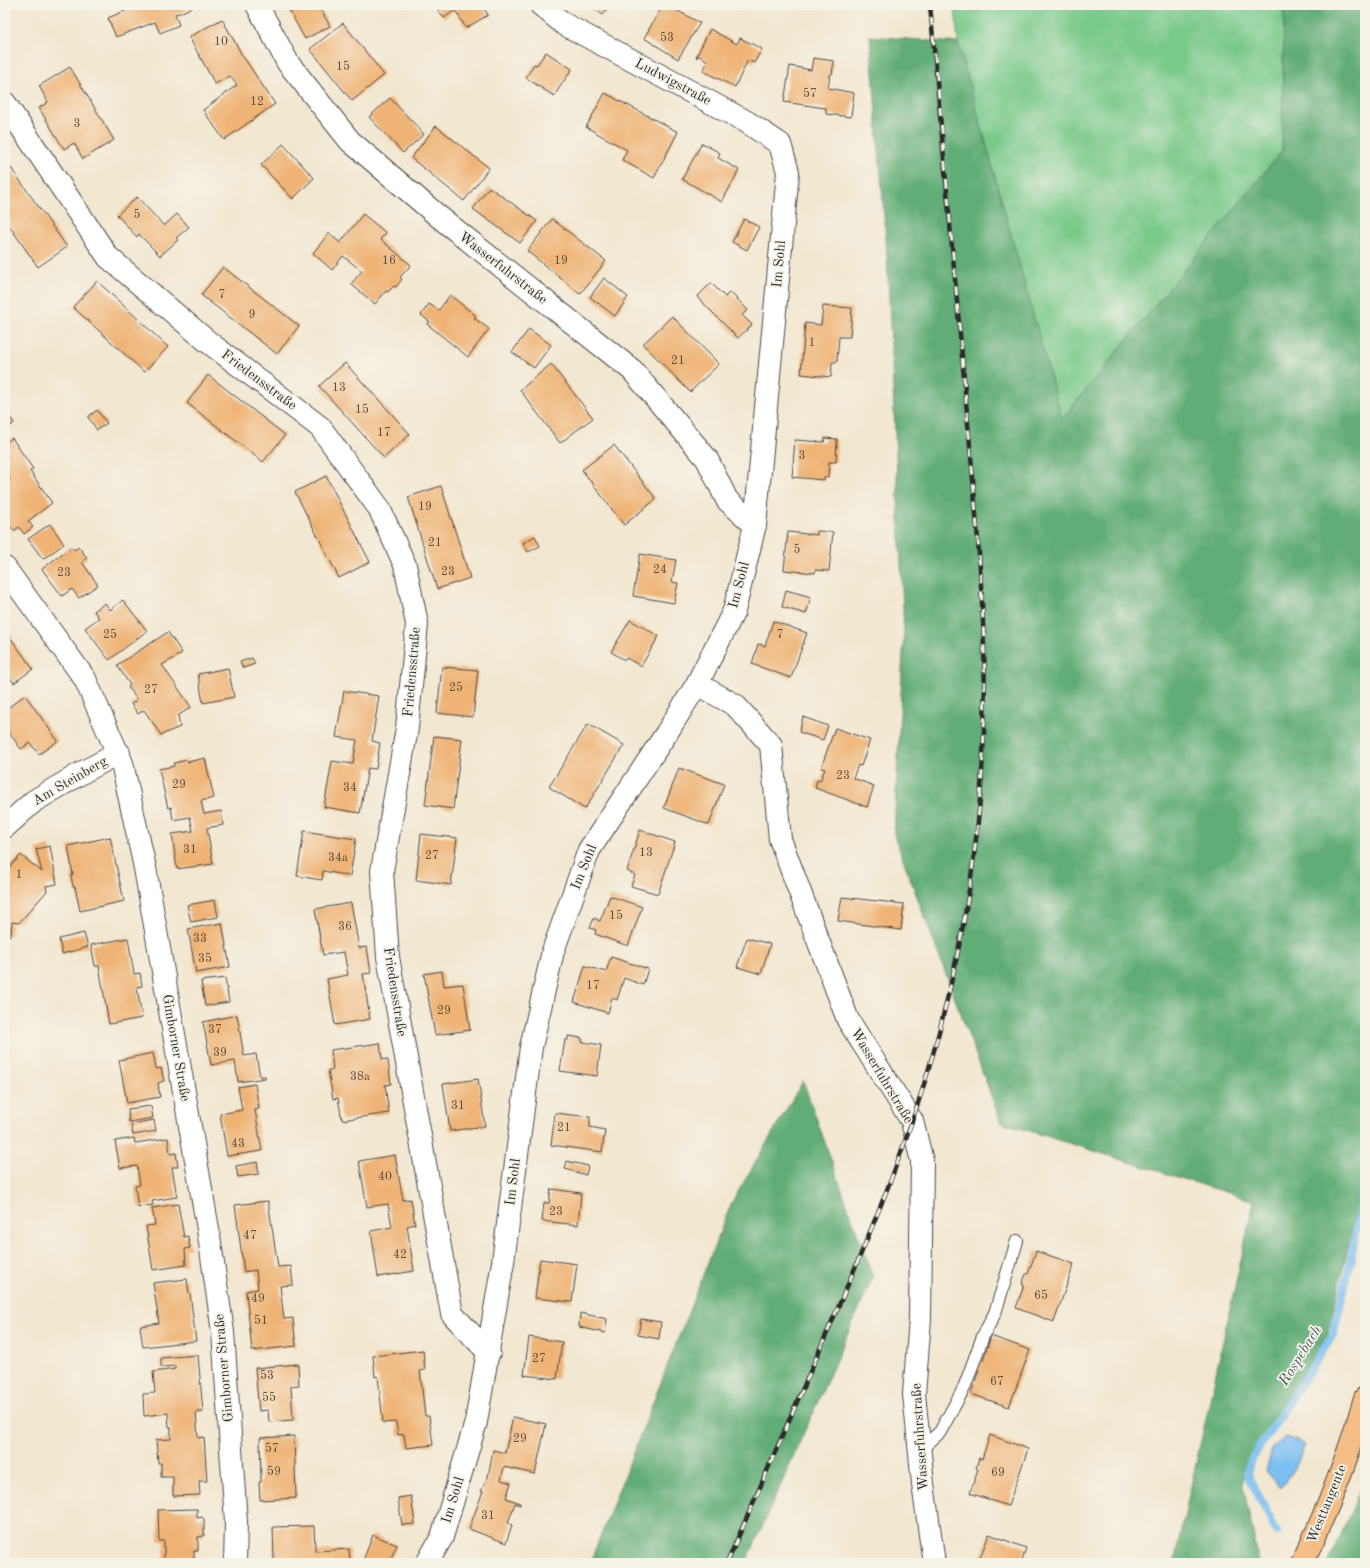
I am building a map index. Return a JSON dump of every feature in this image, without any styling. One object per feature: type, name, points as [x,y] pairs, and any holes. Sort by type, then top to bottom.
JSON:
[{"type":"main road","name":"Westtangente","points":[[1302,1563],[1323,1521],[1355,1434],[1365,1398]]},
{"type":"street","name":"Wasserfuhrstraße","points":[[257,5],[288,63],[350,141],[438,216],[632,370],[707,459],[727,500],[755,525]]},
{"type":"street","name":"Ludwigstraße","points":[[541,5],[564,24],[760,130],[780,144],[788,172]]},
{"type":"street","name":"Friedensstraße","points":[[5,103],[108,257],[207,341],[320,427],[379,508],[405,565],[417,624],[407,728],[382,871],[388,957],[452,1314],[489,1353]]},
{"type":"street","name":"Im Sohl","points":[[427,1563],[442,1537],[476,1422],[489,1353],[503,1262],[531,1047],[553,951],[589,850],[666,734],[697,684],[734,611],[755,525],[788,172]]},
{"type":"street","name":"Gimborner Straße","points":[[5,568],[85,679],[119,753],[145,868],[206,1221],[223,1332],[236,1522],[235,1563]]},
{"type":"street","name":"Wasserfuhrstraße","points":[[697,684],[735,705],[771,745],[780,839],[848,1020],[912,1121],[922,1161],[920,1319],[914,1394],[923,1484],[934,1563]]},
{"type":"street","name":"Am Steinberg","points":[[5,827],[34,801],[119,753]]},
{"type":"lane","points":[[920,1450],[940,1432],[964,1388],[983,1336],[995,1313],[1017,1241]]},
{"type":"green space","points":[[955,5],[1284,5],[1282,151],[1062,419],[958,43]]},
{"type":"green space","points":[[1284,5],[1365,5],[1365,1173],[1328,1334],[1249,1458],[1243,1485],[1259,1563],[1174,1563],[1254,1201],[1001,1122],[894,835],[904,632],[887,254],[870,36],[958,43],[1062,419],[1282,151]]},
{"type":"green space","points":[[803,1081],[873,1277],[746,1563],[590,1563],[731,1204]]},
{"type":"green space","points":[[1365,1478],[1365,1563],[1329,1563]]},
{"type":"water","points":[[1285,1437],[1296,1440],[1305,1445],[1295,1468],[1281,1488],[1266,1471],[1272,1449]]},
{"type":"building","points":[[134,5],[197,5],[175,14],[179,25],[160,33],[155,22],[116,37],[108,18],[134,7]]},
{"type":"building","points":[[286,5],[318,5],[330,26],[305,39]]},
{"type":"building","points":[[434,5],[482,5],[488,15],[466,28],[455,10],[444,18]]},
{"type":"building","points":[[590,5],[609,5],[603,15]]},
{"type":"building","points":[[663,5],[667,5],[700,23],[678,59],[644,38]]},
{"type":"building","points":[[222,19],[242,55],[275,104],[224,140],[203,110],[237,85],[230,76],[215,84],[189,37]]},
{"type":"building","points":[[343,23],[384,75],[352,101],[310,49]]},
{"type":"building","points":[[710,29],[737,44],[740,38],[762,49],[754,63],[748,60],[735,87],[703,71],[708,61],[698,55],[697,58],[696,57]]},
{"type":"building","points":[[546,52],[572,69],[554,96],[526,78],[534,64],[537,65]]},
{"type":"building","points":[[813,58],[834,61],[828,88],[854,93],[851,117],[826,114],[826,108],[784,102],[790,66],[811,70]]},
{"type":"building","points":[[70,67],[114,140],[83,159],[74,143],[64,149],[39,108],[48,102],[39,86]]},
{"type":"building","points":[[605,93],[678,132],[654,178],[622,160],[627,150],[586,127]]},
{"type":"building","points":[[390,98],[424,134],[403,153],[369,117]]},
{"type":"building","points":[[436,126],[489,168],[464,201],[411,158]]},
{"type":"building","points":[[702,143],[720,153],[718,158],[739,170],[722,202],[682,179]]},
{"type":"building","points":[[283,144],[314,178],[293,199],[261,165]]},
{"type":"building","points":[[11,168],[67,247],[38,267],[5,220],[5,173]]},
{"type":"building","points":[[489,187],[537,221],[520,243],[473,209]]},
{"type":"building","points":[[137,197],[164,226],[177,214],[189,227],[176,238],[178,240],[160,256],[139,234],[137,237],[117,215]]},
{"type":"building","points":[[363,214],[386,233],[380,239],[411,265],[400,277],[402,279],[396,287],[394,286],[388,292],[386,291],[375,304],[351,284],[362,271],[343,256],[332,270],[313,253],[329,233],[340,243]]},
{"type":"building","points":[[552,219],[606,261],[580,294],[527,251]]},
{"type":"building","points":[[744,219],[759,227],[747,250],[732,242]]},
{"type":"building","points":[[223,267],[299,326],[277,354],[201,295]]},
{"type":"building","points":[[604,278],[628,297],[615,316],[590,297]]},
{"type":"building","points":[[97,281],[168,347],[144,372],[73,307]]},
{"type":"building","points":[[711,283],[725,297],[730,292],[748,310],[742,315],[752,325],[738,338],[697,297]]},
{"type":"building","points":[[450,295],[476,316],[474,318],[489,329],[468,357],[427,324],[430,322],[421,315],[429,304],[439,310]]},
{"type":"building","points":[[823,306],[852,308],[850,337],[839,337],[837,362],[832,362],[831,377],[801,374],[805,323],[821,325]]},
{"type":"building","points":[[672,316],[719,364],[690,392],[643,344]]},
{"type":"building","points":[[529,329],[551,345],[534,368],[512,352]]},
{"type":"building","points":[[345,363],[410,434],[384,458],[319,386]]},
{"type":"building","points":[[551,364],[593,418],[560,443],[520,390]]},
{"type":"building","points":[[208,375],[285,435],[263,462],[187,403]]},
{"type":"building","points":[[5,410],[14,423],[5,430]]},
{"type":"building","points":[[97,410],[107,423],[97,430],[88,417]]},
{"type":"building","points":[[12,438],[33,469],[30,471],[52,503],[28,521],[33,527],[24,534],[19,527],[14,531],[5,518],[5,484],[10,480],[5,473],[5,443]]},
{"type":"building","points":[[825,438],[837,439],[836,462],[829,462],[828,477],[824,477],[824,480],[792,477],[795,440],[824,442]]},
{"type":"building","points":[[614,445],[656,499],[624,525],[582,470]]},
{"type":"building","points":[[326,476],[370,562],[339,578],[295,492]]},
{"type":"building","points":[[441,486],[470,578],[437,589],[408,497]]},
{"type":"building","points":[[50,524],[64,544],[43,559],[28,539]]},
{"type":"building","points":[[817,531],[833,532],[829,571],[815,570],[815,573],[784,570],[788,532],[817,535]]},
{"type":"building","points":[[535,536],[540,546],[528,552],[523,543]]},
{"type":"building","points":[[71,547],[74,550],[79,547],[87,558],[82,562],[98,585],[79,598],[72,589],[62,596],[42,569]]},
{"type":"building","points":[[640,554],[676,560],[672,582],[678,583],[674,603],[633,596]]},
{"type":"building","points":[[786,590],[811,597],[806,614],[782,607]]},
{"type":"building","points":[[123,600],[147,631],[109,660],[85,628],[99,618],[94,611],[105,603],[110,610]]},
{"type":"building","points":[[630,620],[659,636],[641,666],[626,658],[625,660],[611,652]]},
{"type":"building","points":[[773,621],[807,633],[791,678],[752,664],[758,644],[765,646]]},
{"type":"building","points":[[5,630],[33,669],[14,683],[6,672],[5,673]]},
{"type":"building","points":[[168,632],[182,653],[162,665],[191,707],[178,716],[180,727],[161,735],[144,710],[138,714],[131,704],[137,700],[128,687],[130,685],[117,665]]},
{"type":"building","points":[[252,658],[255,664],[243,668],[240,662]]},
{"type":"building","points":[[442,667],[478,670],[473,717],[437,713]]},
{"type":"building","points":[[228,668],[234,697],[203,703],[198,674]]},
{"type":"building","points":[[344,691],[379,696],[372,741],[380,743],[376,769],[368,768],[360,813],[324,807],[332,761],[353,764],[357,740],[336,737]]},
{"type":"building","points":[[25,695],[58,741],[39,754],[30,743],[21,749],[5,727],[5,710]]},
{"type":"building","points":[[803,717],[828,726],[823,740],[799,732]]},
{"type":"building","points":[[588,724],[624,745],[585,809],[549,787]]},
{"type":"building","points":[[835,728],[870,740],[861,766],[858,765],[853,778],[874,786],[867,807],[815,788],[817,780],[820,781],[825,769],[821,768]]},
{"type":"building","points":[[434,736],[462,739],[453,809],[425,805]]},
{"type":"building","points":[[205,758],[214,798],[201,801],[204,814],[221,811],[223,825],[207,828],[213,864],[177,869],[172,834],[193,831],[190,817],[173,820],[171,807],[168,808],[159,769],[174,766],[174,763],[187,760],[188,762]]},
{"type":"building","points":[[679,768],[724,784],[709,825],[664,808]]},
{"type":"building","points":[[640,830],[675,842],[658,894],[631,886],[635,875],[627,871]]},
{"type":"building","points":[[304,831],[356,839],[350,876],[323,871],[322,880],[297,876]]},
{"type":"building","points":[[421,834],[457,838],[451,885],[416,880]]},
{"type":"building","points":[[110,837],[124,901],[80,911],[75,887],[73,887],[71,875],[73,875],[68,846]]},
{"type":"building","points":[[50,846],[57,884],[46,886],[47,891],[19,923],[12,922],[11,936],[5,934],[5,872],[21,855],[42,872],[36,849]]},
{"type":"building","points":[[610,896],[642,907],[628,946],[595,934],[596,930],[590,928],[594,918],[600,921]]},
{"type":"building","points":[[842,897],[904,904],[901,930],[838,921]]},
{"type":"building","points":[[215,900],[218,917],[191,922],[187,905]]},
{"type":"building","points":[[351,903],[359,948],[367,947],[371,973],[363,974],[370,1019],[335,1025],[327,979],[348,975],[344,952],[323,955],[315,909]]},
{"type":"building","points":[[222,923],[230,967],[196,973],[188,929]]},
{"type":"building","points":[[84,933],[88,947],[62,954],[59,939]]},
{"type":"building","points":[[128,938],[134,974],[140,973],[142,986],[137,987],[142,1018],[109,1024],[99,966],[95,966],[91,945]]},
{"type":"building","points":[[747,938],[770,944],[761,974],[737,967]]},
{"type":"building","points":[[611,957],[648,969],[643,985],[624,978],[617,1000],[612,998],[608,1013],[574,1002],[585,966],[606,972]]},
{"type":"building","points":[[442,971],[444,986],[463,984],[470,1030],[435,1035],[424,974]]},
{"type":"building","points":[[225,978],[229,1002],[205,1006],[201,981]]},
{"type":"building","points":[[237,1015],[244,1056],[256,1054],[260,1077],[265,1076],[266,1078],[238,1082],[235,1061],[211,1065],[203,1022]]},
{"type":"building","points":[[568,1036],[582,1038],[582,1042],[601,1045],[597,1076],[560,1071],[565,1040],[568,1040]]},
{"type":"building","points":[[380,1043],[382,1059],[388,1060],[391,1084],[385,1085],[389,1113],[342,1120],[338,1098],[333,1099],[328,1070],[333,1070],[331,1050]]},
{"type":"building","points":[[153,1053],[156,1069],[161,1068],[164,1081],[158,1083],[160,1097],[127,1103],[119,1060]]},
{"type":"building","points":[[478,1079],[485,1126],[450,1131],[443,1084]]},
{"type":"building","points":[[255,1084],[259,1109],[255,1110],[262,1151],[227,1156],[220,1114],[242,1110],[238,1087]]},
{"type":"building","points":[[151,1106],[153,1118],[129,1122],[128,1109]]},
{"type":"building","points":[[555,1113],[590,1117],[590,1127],[605,1130],[602,1152],[551,1145]]},
{"type":"building","points":[[154,1120],[156,1131],[133,1135],[131,1124]]},
{"type":"building","points":[[134,1138],[135,1143],[168,1138],[170,1154],[176,1153],[178,1167],[172,1167],[177,1197],[152,1201],[153,1205],[138,1207],[135,1186],[140,1185],[137,1166],[120,1168],[115,1141]]},
{"type":"building","points":[[395,1155],[403,1200],[411,1199],[415,1224],[407,1226],[414,1271],[378,1277],[371,1231],[392,1227],[388,1204],[367,1207],[359,1161]]},
{"type":"building","points":[[567,1161],[588,1166],[586,1175],[565,1169]]},
{"type":"building","points":[[257,1162],[259,1174],[238,1177],[236,1166]]},
{"type":"building","points":[[551,1189],[581,1193],[578,1225],[542,1221],[544,1203],[549,1203]]},
{"type":"building","points":[[268,1201],[278,1267],[291,1266],[293,1285],[280,1286],[284,1319],[293,1318],[296,1346],[252,1351],[246,1291],[258,1289],[256,1270],[244,1272],[235,1205]]},
{"type":"building","points":[[178,1204],[184,1237],[188,1236],[190,1248],[185,1249],[186,1265],[153,1270],[146,1226],[155,1225],[152,1208]]},
{"type":"building","points":[[1036,1251],[1074,1264],[1054,1322],[1016,1308],[1024,1285],[1022,1284],[1026,1274],[1028,1274]]},
{"type":"building","points":[[540,1259],[577,1264],[572,1302],[535,1298]]},
{"type":"building","points":[[187,1279],[196,1341],[143,1347],[140,1326],[159,1323],[153,1283]]},
{"type":"building","points":[[580,1313],[607,1319],[605,1333],[579,1327]]},
{"type":"building","points":[[641,1319],[661,1322],[659,1339],[638,1335]]},
{"type":"building","points":[[991,1336],[1030,1350],[1009,1407],[971,1394],[979,1370],[977,1369],[981,1359],[983,1360]]},
{"type":"building","points":[[529,1337],[562,1342],[557,1379],[524,1375]]},
{"type":"building","points":[[423,1350],[425,1370],[420,1371],[425,1416],[429,1416],[433,1445],[406,1448],[404,1434],[398,1435],[396,1422],[383,1423],[378,1376],[375,1377],[373,1356]]},
{"type":"building","points":[[198,1355],[203,1412],[196,1412],[198,1438],[204,1437],[207,1481],[199,1481],[200,1495],[173,1496],[173,1477],[161,1477],[161,1463],[158,1463],[156,1440],[171,1439],[171,1427],[169,1427],[168,1413],[144,1416],[143,1394],[155,1393],[153,1372],[175,1369],[175,1366],[161,1367],[161,1358]]},
{"type":"building","points":[[298,1364],[299,1385],[291,1386],[293,1420],[269,1422],[268,1410],[259,1411],[255,1368]]},
{"type":"building","points":[[513,1417],[546,1424],[535,1474],[504,1467],[501,1480],[511,1483],[506,1498],[520,1503],[520,1505],[515,1503],[508,1523],[512,1525],[506,1543],[469,1529],[483,1491],[481,1491],[488,1477],[493,1450],[505,1453]]},
{"type":"building","points":[[990,1435],[1028,1449],[1008,1506],[970,1493],[978,1469],[976,1468],[979,1458],[982,1459]]},
{"type":"building","points":[[294,1436],[296,1498],[260,1500],[260,1438]]},
{"type":"building","points":[[411,1496],[415,1524],[402,1525],[398,1498]]},
{"type":"building","points":[[197,1509],[197,1518],[202,1517],[204,1519],[204,1536],[198,1537],[198,1551],[194,1551],[194,1563],[164,1563],[164,1541],[159,1541],[158,1510]]},
{"type":"building","points":[[314,1526],[315,1551],[349,1549],[350,1563],[274,1563],[273,1527]]},
{"type":"building","points":[[989,1534],[1026,1548],[1021,1563],[976,1563],[978,1557],[980,1558]]},
{"type":"building","points":[[373,1535],[397,1545],[389,1563],[362,1563]]},
{"type":"waterway","name":"Rospebach","points":[[1277,1532],[1247,1473],[1252,1458],[1333,1335],[1348,1273],[1363,1195],[1365,1154]]},
{"type":"railway","points":[[727,1563],[863,1250],[921,1095],[954,971],[971,880],[977,834],[984,741],[985,694],[983,613],[972,472],[930,5]]}]
